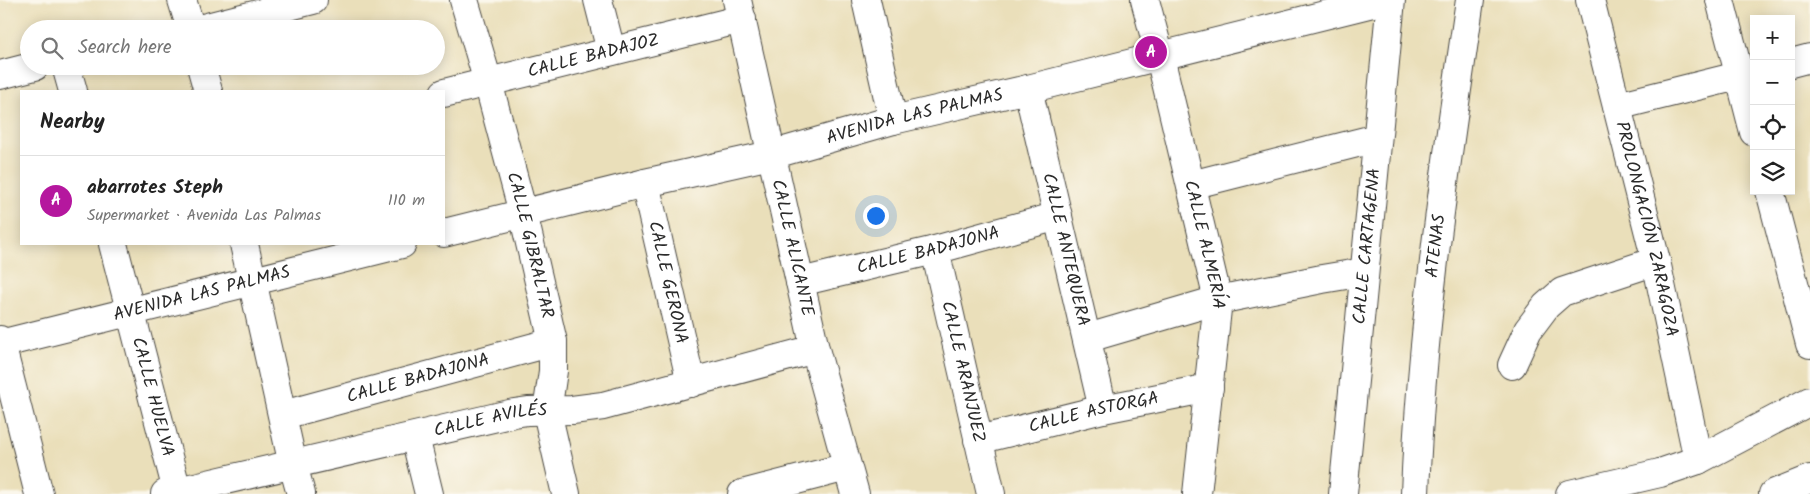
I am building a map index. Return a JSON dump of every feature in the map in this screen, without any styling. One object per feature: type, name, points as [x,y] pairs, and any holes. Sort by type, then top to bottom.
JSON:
[{"type":"street","points":[[182,0],[188,20]]},
{"type":"street","points":[[234,20],[313,0]]},
{"type":"street","name":"CALLE GIBRALTAR","points":[[464,0],[523,213],[553,342],[553,371],[547,412],[566,494]]},
{"type":"street","points":[[598,0],[611,51]]},
{"type":"street","points":[[866,0],[893,120]]},
{"type":"street","name":"CALLE ALMERÍA","points":[[1145,0],[1218,300],[1197,494]]},
{"type":"street","name":"AVENIDA LAS PALMAS","points":[[445,233],[645,183],[771,155],[893,120],[1160,57],[1385,0]]},
{"type":"street","name":"CALLE CARTAGENA","points":[[1343,494],[1391,0]]},
{"type":"street","name":"ATENAS","points":[[1415,494],[1423,366],[1440,215],[1470,0]]},
{"type":"street","name":"PROLONGACIÓN ZARAGOZA","points":[[1590,0],[1656,261],[1698,460]]},
{"type":"street","points":[[1720,0],[1746,74],[1750,105]]},
{"type":"street","name":"CALLE BADAJOZ","points":[[445,93],[611,51],[739,10]]},
{"type":"street","name":"CALLE ALICANTE","points":[[739,10],[815,349],[854,494]]},
{"type":"street","points":[[1795,62],[1810,58]]},
{"type":"street","points":[[0,75],[20,70]]},
{"type":"street","points":[[1616,106],[1746,74]]},
{"type":"street","points":[[69,75],[73,90]]},
{"type":"street","points":[[204,75],[208,90]]},
{"type":"street","name":"CALLE ANTEQUERA","points":[[1028,89],[1088,338],[1103,410]]},
{"type":"street","points":[[1191,185],[1377,138]]},
{"type":"street","name":"CALLE GERONA","points":[[645,183],[691,383]]},
{"type":"street","points":[[1771,195],[1810,344]]},
{"type":"street","name":"CALLE BADAJONA","points":[[800,282],[935,250],[1058,216]]},
{"type":"street","name":"CALLE HUELVA","points":[[113,245],[131,312],[171,492]]},
{"type":"street","points":[[244,245],[283,415],[292,464],[301,494]]},
{"type":"street","name":"AVENIDA LAS PALMAS","points":[[0,342],[131,312],[398,245]]},
{"type":"street","name":"CALLE ARANJUEZ","points":[[935,250],[991,494]]},
{"type":"street","points":[[1512,365],[1528,330],[1546,306],[1562,292],[1656,261]]},
{"type":"street","points":[[1088,338],[1218,300],[1364,272]]},
{"type":"street","points":[[0,342],[39,494]]},
{"type":"street","name":"CALLE BADAJONA","points":[[283,415],[553,342]]},
{"type":"street","name":"CALLE AVILÉS","points":[[171,492],[514,413],[528,411],[547,412],[603,406],[815,349]]},
{"type":"street","name":"CALLE ASTORGA","points":[[978,440],[1103,410],[1209,388]]},
{"type":"street","points":[[1570,494],[1663,484],[1698,460],[1810,401]]},
{"type":"street","points":[[415,437],[429,494]]},
{"type":"street","points":[[742,494],[847,467]]},
{"type":"street","points":[[1774,494],[1810,479]]},
{"type":"place","name":"abarrotes Steph","points":[[1151,52]]}]
